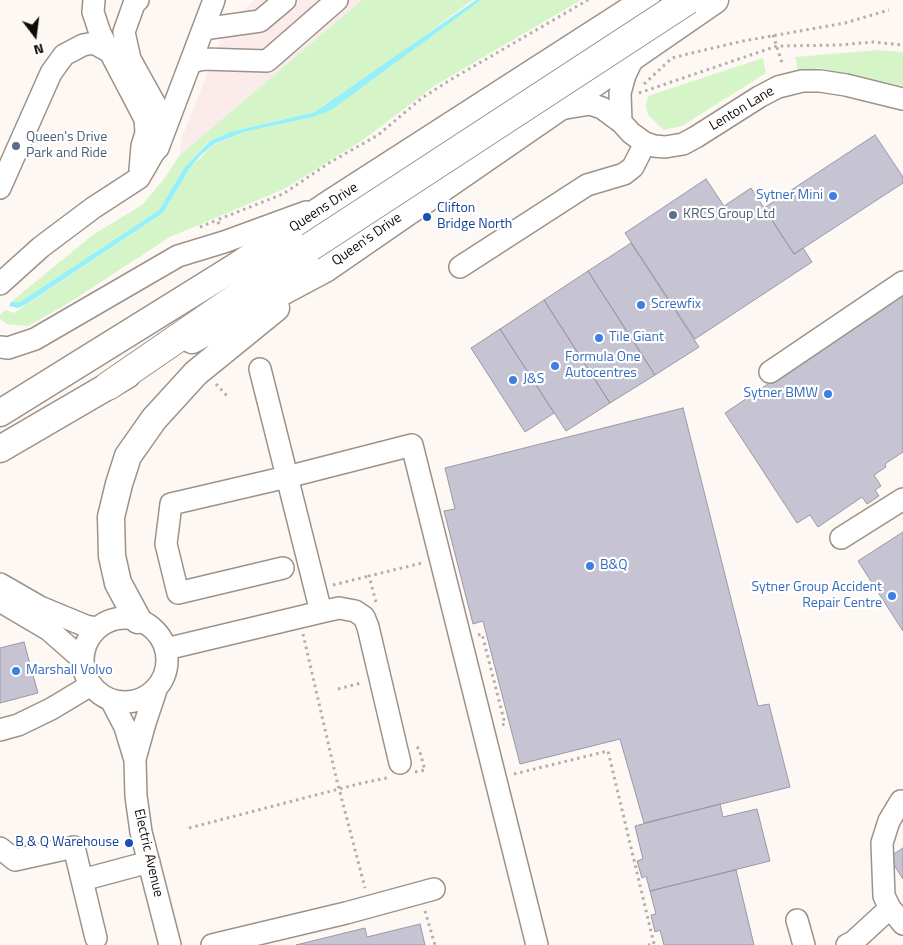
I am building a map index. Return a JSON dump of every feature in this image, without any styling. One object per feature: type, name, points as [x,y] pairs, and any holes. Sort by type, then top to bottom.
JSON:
[{"type":"highway","points":[[108,386],[310,247],[688,0]]},
{"type":"main road","name":"Queens Drive","points":[[0,413],[235,267],[332,202],[646,0]]},
{"type":"main road","name":"Queen's Drive","points":[[0,449],[108,386],[325,269],[715,0]]},
{"type":"main road","points":[[138,620],[118,583],[112,556],[112,517],[119,484],[128,456],[154,419],[196,373],[325,269]]},
{"type":"street","points":[[94,0],[93,12],[100,32],[145,118],[146,133],[142,146],[139,178]]},
{"type":"street","points":[[138,0],[134,4],[124,32],[130,59],[156,106],[160,128],[158,148]]},
{"type":"street","points":[[0,284],[41,247],[93,208],[139,178],[158,148],[214,0]]},
{"type":"street","points":[[203,30],[260,21],[285,0]]},
{"type":"street","points":[[192,62],[204,59],[268,61],[337,0]]},
{"type":"street","points":[[0,188],[51,74],[64,55],[94,43],[110,52]]},
{"type":"street","points":[[621,122],[620,93],[625,75],[634,56]]},
{"type":"street","name":"Lenton Lane","points":[[645,143],[666,147],[683,144],[759,97],[783,86],[802,81],[820,81],[846,85],[903,99]]},
{"type":"street","points":[[460,267],[587,185],[624,174],[633,167],[645,143],[630,133],[621,122],[602,108],[590,104],[552,111]]},
{"type":"street","points":[[0,347],[8,348],[35,339],[178,256],[224,242],[332,202]]},
{"type":"street","points":[[770,372],[903,282]]},
{"type":"street","points":[[260,369],[321,612]]},
{"type":"street","points":[[283,568],[178,593],[166,544],[171,504],[412,445],[538,945]]},
{"type":"street","points":[[841,538],[903,499]]},
{"type":"street","points":[[0,584],[40,607],[86,626],[97,628]]},
{"type":"street","points":[[0,601],[49,630],[82,659]]},
{"type":"street","points":[[166,649],[339,608],[355,611],[364,617],[368,627],[400,763]]},
{"type":"street","points":[[128,618],[138,620],[155,630],[166,649],[166,669],[157,687],[140,700],[124,703],[100,695],[86,679],[82,659],[86,643],[97,628],[116,619],[128,618]]},
{"type":"street","points":[[0,730],[18,725],[51,709],[91,685]]},
{"type":"street","name":"Electric Avenue","points":[[135,760],[157,687]]},
{"type":"street","name":"Electric Avenue","points":[[111,700],[125,727],[135,760],[136,796],[141,832],[170,945]]},
{"type":"street","points":[[847,945],[897,916],[884,896],[882,843],[889,821],[901,801]]},
{"type":"street","points":[[0,848],[15,860],[74,847],[96,938]]},
{"type":"street","points":[[82,880],[149,862]]},
{"type":"street","points":[[212,945],[370,907],[434,889]]},
{"type":"street","points":[[797,920],[804,945]]},
{"type":"path","points":[[474,66],[588,0]]},
{"type":"path","points":[[645,82],[672,58],[773,35],[845,23],[889,10]]},
{"type":"path","points":[[773,35],[777,46]]},
{"type":"path","points":[[621,122],[636,94],[694,72],[777,46],[839,45],[873,42],[903,45]]},
{"type":"path","points":[[214,382],[229,398]]},
{"type":"path","points":[[298,617],[336,777],[370,907]]},
{"type":"path","points":[[506,776],[608,751],[654,944],[648,945]]},
{"type":"shaded area","points":[[255,0],[362,0],[180,155],[181,140],[227,24]]},
{"type":"green space","points":[[362,0],[473,0],[315,112],[230,132],[209,141],[184,168],[159,210],[20,302],[11,302],[94,234],[142,205],[164,179],[180,155]]},
{"type":"green space","points":[[481,0],[581,0],[434,86],[363,140],[284,189],[170,237],[67,304],[28,326],[7,324],[0,319],[0,315],[6,310],[14,313],[163,213],[190,168],[213,145],[244,132],[313,117]]},
{"type":"green space","points":[[879,50],[903,52],[903,86],[818,68],[799,74],[795,57]]},
{"type":"green space","points":[[763,58],[766,73],[682,126],[664,130],[648,115],[646,106],[648,96]]},
{"type":"water","points":[[476,0],[481,0],[331,110],[313,117],[244,132],[214,144],[190,168],[163,213],[25,305],[18,308],[9,306],[11,302],[20,302],[159,210],[184,168],[210,141],[230,132],[315,112]]},
{"type":"building","name":"Sytner Mini","points":[[875,135],[903,177],[903,183],[794,254],[764,208]]},
{"type":"building","points":[[706,179],[724,206],[751,188],[794,254],[803,248],[812,262],[695,339],[625,233]]},
{"type":"building","name":"Screwfix","points":[[631,243],[699,347],[655,375],[588,271]]},
{"type":"building","name":"Tile Giant","points":[[588,271],[655,375],[610,403],[544,300]]},
{"type":"building","name":"Sytner BMW","points":[[903,293],[903,452],[885,464],[886,467],[874,475],[881,486],[875,490],[879,496],[867,504],[862,497],[818,527],[810,515],[797,523],[725,413]]},
{"type":"building","name":"Formula One Autocentres","points":[[544,300],[610,403],[566,431],[500,329]]},
{"type":"building","name":"J&S","points":[[500,329],[554,413],[525,432],[471,348]]},
{"type":"building","name":"B&Q","points":[[683,408],[758,706],[769,704],[790,787],[644,823],[620,739],[520,764],[483,621],[473,624],[444,511],[455,509],[445,468]]},
{"type":"building","name":"Sytner Group Accident Repair Centre","points":[[903,532],[903,631],[858,561]]},
{"type":"building","name":"Marshall Volvo","points":[[24,642],[38,693],[0,703],[0,648]]},
{"type":"building","points":[[720,804],[723,817],[757,809],[770,861],[650,891],[646,876],[642,878],[637,861],[643,859],[635,826]]},
{"type":"building","points":[[903,848],[903,879],[889,857]]},
{"type":"building","points":[[736,870],[754,945],[664,945],[660,930],[655,932],[651,915],[656,914],[650,891]]},
{"type":"building","points":[[420,924],[425,945],[296,945],[365,928],[367,937]]},
{"type":"place","name":"Queen's Drive Park and Ride","points":[[16,146]]},
{"type":"place","name":"Sytner Mini","points":[[833,196]]},
{"type":"place","name":"KRCS Group Ltd","points":[[673,215]]},
{"type":"place","name":"Clifton Bridge North","points":[[427,217]]},
{"type":"place","name":"Screwfix","points":[[641,305]]},
{"type":"place","name":"Tile Giant","points":[[599,338]]},
{"type":"place","name":"Formula One Autocentres","points":[[555,366]]},
{"type":"place","name":"J&S","points":[[513,380]]},
{"type":"place","name":"Sytner BMW","points":[[828,394]]},
{"type":"place","name":"B&Q","points":[[590,566]]},
{"type":"place","name":"Sytner Group Accident Repair Centre","points":[[892,596]]},
{"type":"place","name":"Marshall Volvo","points":[[16,671]]},
{"type":"place","name":"B & Q Warehouse","points":[[129,843]]}]
